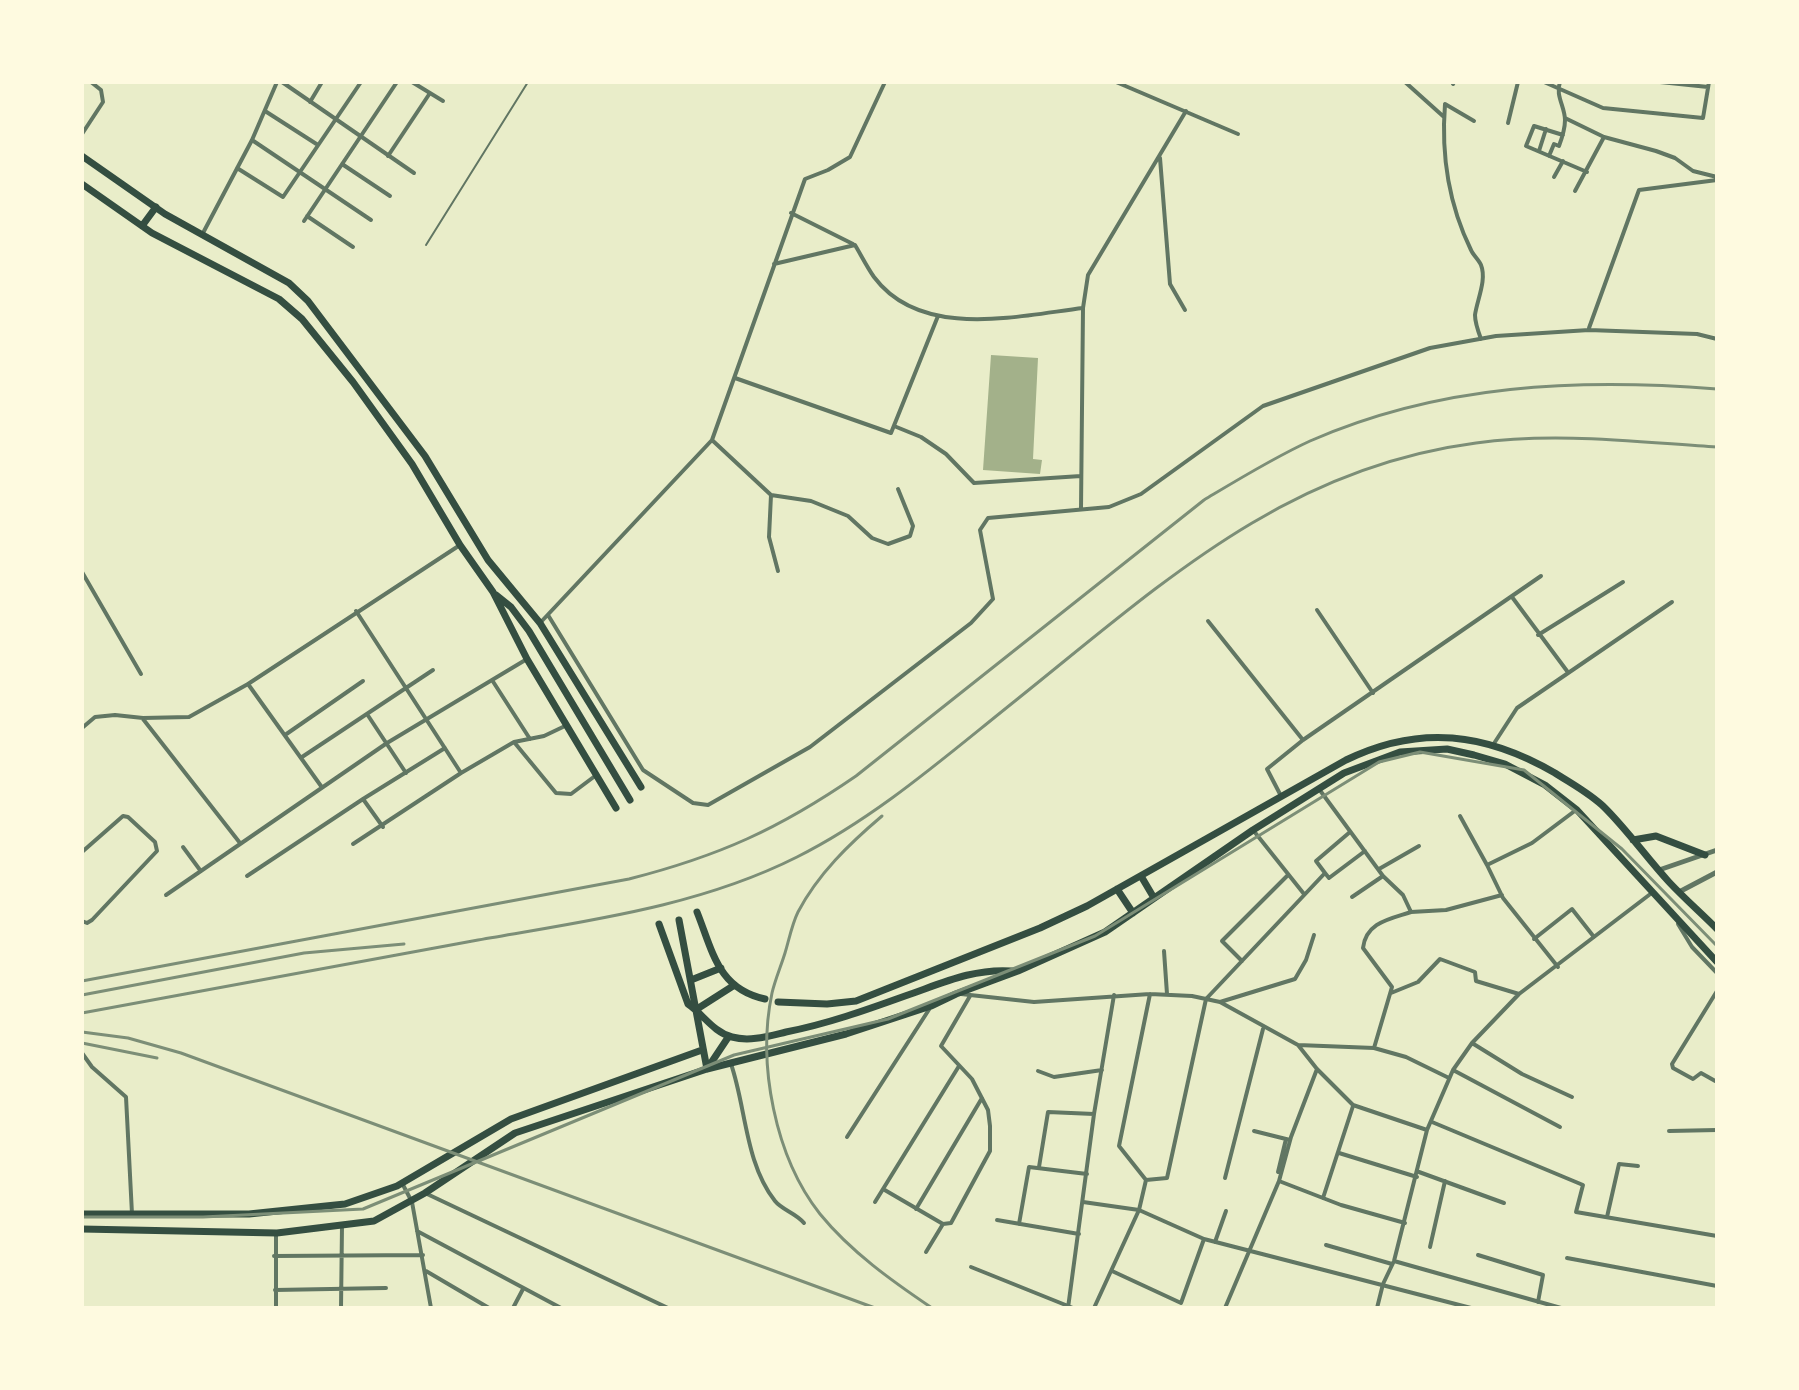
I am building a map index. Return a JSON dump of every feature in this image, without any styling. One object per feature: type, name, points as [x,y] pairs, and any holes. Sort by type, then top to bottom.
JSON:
[{"type":"main road","points":[[82,156],[201,235],[289,283],[308,301],[425,456],[488,560],[540,623],[641,787]]},
{"type":"main road","points":[[82,184],[190,255],[279,299],[302,319],[353,382],[412,464],[460,545],[493,592],[565,726],[616,808]]},
{"type":"main road","points":[[142,226],[156,207]]},
{"type":"main road","points":[[493,592],[511,607],[529,631],[630,800]]},
{"type":"main road","points":[[778,1002],[827,1004],[856,1001],[1007,941],[1087,906],[1346,760],[1387,743],[1428,737],[1493,745],[1524,756],[1577,787],[1604,806],[1679,892],[1717,929]]},
{"type":"main road","points":[[82,1229],[277,1233],[374,1221],[412,1202],[515,1133],[707,1069],[846,1034],[931,1006],[1105,932],[1253,830],[1344,773],[1400,752],[1447,749],[1501,763],[1561,796],[1717,962]]},
{"type":"main road","points":[[1633,840],[1656,836],[1705,855]]},
{"type":"main road","points":[[1141,876],[1154,898]]},
{"type":"main road","points":[[1117,889],[1133,913]]},
{"type":"main road","points":[[697,912],[721,968],[733,986],[751,996],[765,999]]},
{"type":"main road","points":[[679,920],[707,1069]]},
{"type":"main road","points":[[659,924],[688,1004],[712,1026],[729,1036],[757,1038],[844,1017],[942,981],[982,972],[1018,971]]},
{"type":"main road","points":[[691,980],[721,968]]},
{"type":"main road","points":[[697,1009],[733,986]]},
{"type":"main road","points":[[707,1069],[729,1036]]},
{"type":"main road","points":[[82,1214],[249,1214],[313,1209],[360,1200],[402,1183],[511,1119],[702,1050]]},
{"type":"street","points":[[82,134],[103,102],[101,90],[91,82]]},
{"type":"street","points":[[201,235],[279,82],[414,173]]},
{"type":"street","points":[[310,102],[322,82]]},
{"type":"street","points":[[237,168],[283,197],[361,82]]},
{"type":"street","points":[[353,247],[306,218],[397,82]]},
{"type":"street","points":[[412,82],[443,101]]},
{"type":"street","points":[[540,623],[712,440],[805,179],[850,157],[885,82]]},
{"type":"street","points":[[1116,82],[1238,134]]},
{"type":"street","points":[[1405,82],[1444,117]]},
{"type":"street","points":[[1508,123],[1518,82]]},
{"type":"street","points":[[1544,82],[1603,108],[1703,118],[1708,85],[1660,82]]},
{"type":"street","points":[[1543,140],[1559,146],[1563,135],[1565,118],[1558,88],[1560,82]]},
{"type":"street","points":[[388,156],[430,93]]},
{"type":"street","points":[[1474,121],[1445,104],[1442,145],[1448,179],[1458,219],[1471,251],[1481,265],[1483,276],[1475,317],[1481,339]]},
{"type":"street","points":[[265,111],[318,145]]},
{"type":"street","points":[[1081,509],[1083,308],[1088,275],[1186,111]]},
{"type":"street","points":[[1565,118],[1604,137],[1656,151],[1675,158],[1693,171],[1717,178]]},
{"type":"street","points":[[1563,135],[1534,126],[1526,145],[1587,172]]},
{"type":"street","points":[[1539,151],[1546,129]]},
{"type":"street","points":[[1575,191],[1604,137]]},
{"type":"street","points":[[252,140],[371,220]]},
{"type":"street","points":[[1549,156],[1554,144]]},
{"type":"street","points":[[1160,155],[1170,284],[1185,310]]},
{"type":"street","points":[[1554,177],[1563,161]]},
{"type":"street","points":[[342,164],[390,196]]},
{"type":"street","points":[[1589,330],[1639,190],[1717,178]]},
{"type":"street","points":[[791,213],[855,245],[875,279],[916,309],[938,316],[983,320],[1083,308]]},
{"type":"street","points":[[774,264],[855,245]]},
{"type":"street","points":[[735,378],[891,433],[938,316]]},
{"type":"street","points":[[548,615],[643,770],[693,803],[708,805],[810,747],[971,623],[993,599],[980,530],[988,518],[1109,507],[1141,494],[1263,406],[1430,348],[1481,339],[1589,330],[1697,334],[1717,339]]},
{"type":"street","points":[[894,426],[921,437],[946,454],[974,483],[1081,476]]},
{"type":"street","points":[[712,440],[771,495],[811,501],[848,516],[872,538],[888,544],[910,536],[913,526],[898,489]]},
{"type":"street","points":[[771,495],[769,537],[778,571]]},
{"type":"street","points":[[82,728],[95,717],[189,717],[248,684],[460,545]]},
{"type":"street","points":[[82,572],[141,674]]},
{"type":"street","points":[[1281,797],[1267,769],[1303,740],[1541,576]]},
{"type":"street","points":[[1538,635],[1623,582]]},
{"type":"street","points":[[1512,597],[1567,671]]},
{"type":"street","points":[[1493,745],[1517,708],[1672,602]]},
{"type":"street","points":[[1317,610],[1373,693]]},
{"type":"street","points":[[356,611],[461,773]]},
{"type":"street","points":[[1208,621],[1303,740]]},
{"type":"street","points":[[166,895],[425,718],[527,659]]},
{"type":"street","points":[[302,757],[433,670]]},
{"type":"street","points":[[492,680],[531,740]]},
{"type":"street","points":[[285,735],[363,681]]},
{"type":"street","points":[[248,684],[321,787]]},
{"type":"street","points":[[367,714],[406,773]]},
{"type":"street","points":[[143,718],[240,843]]},
{"type":"street","points":[[353,844],[514,742],[531,740],[565,726]]},
{"type":"street","points":[[514,742],[556,793],[571,794],[595,776]]},
{"type":"street","points":[[247,876],[445,748]]},
{"type":"street","points":[[1319,789],[1383,876],[1403,895],[1411,912]]},
{"type":"street","points":[[363,799],[383,827]]},
{"type":"street","points":[[1487,865],[1532,843],[1577,810]]},
{"type":"street","points":[[82,852],[123,816],[128,817],[157,847],[157,851],[92,920],[87,923],[82,921]]},
{"type":"street","points":[[1460,816],[1502,895],[1558,967]]},
{"type":"street","points":[[1253,830],[1304,894]]},
{"type":"street","points":[[1350,832],[1316,861],[1325,873],[1329,878],[1365,851]]},
{"type":"street","points":[[1379,869],[1419,846]]},
{"type":"street","points":[[183,847],[200,870]]},
{"type":"street","points":[[1659,870],[1717,850]]},
{"type":"street","points":[[1679,892],[1717,872]]},
{"type":"street","points":[[1146,1180],[1167,1178],[1206,999],[1325,873]]},
{"type":"street","points":[[1242,961],[1222,941],[1288,875]]},
{"type":"street","points":[[1352,897],[1383,876]]},
{"type":"street","points":[[1377,1308],[1405,1223],[1427,1130],[1453,1070],[1472,1043],[1519,994],[1653,892]]},
{"type":"street","points":[[1374,1048],[1391,993],[1388,980],[1368,955],[1364,942],[1373,927],[1411,912],[1446,910],[1502,895]]},
{"type":"street","points":[[1534,939],[1572,909],[1594,937]]},
{"type":"street","points":[[1676,918],[1692,947],[1717,973]]},
{"type":"street","points":[[1220,1002],[1295,979],[1306,960],[1314,935]]},
{"type":"street","points":[[1164,951],[1167,994]]},
{"type":"street","points":[[1391,993],[1418,982],[1440,959],[1475,972],[1476,981],[1519,994]]},
{"type":"street","points":[[1717,991],[1672,1064],[1673,1068],[1693,1079],[1701,1073],[1717,1082]]},
{"type":"street","points":[[956,994],[1034,1002],[1150,994],[1206,999],[1220,1002],[1298,1045],[1374,1048],[1406,1057],[1449,1078]]},
{"type":"street","points":[[1146,1180],[1119,1146],[1150,994]]},
{"type":"street","points":[[971,1267],[1070,1307],[1094,1114],[1114,995]]},
{"type":"street","points":[[883,1189],[943,1224],[951,1223],[990,1151],[988,1110],[972,1079],[941,1046],[970,996]]},
{"type":"street","points":[[847,1137],[931,1006]]},
{"type":"street","points":[[1225,1178],[1263,1028]]},
{"type":"street","points":[[1472,1043],[1522,1074],[1572,1097]]},
{"type":"street","points":[[1298,1045],[1353,1105],[1427,1130]]},
{"type":"street","points":[[82,1053],[92,1067],[126,1097],[132,1214]]},
{"type":"street","points":[[731,1064],[750,1142],[765,1183],[776,1203],[804,1223]]},
{"type":"street","points":[[875,1202],[959,1066]]},
{"type":"street","points":[[1278,1172],[1317,1069]]},
{"type":"street","points":[[1038,1071],[1054,1077],[1102,1070]]},
{"type":"street","points":[[1453,1070],[1560,1127]]},
{"type":"street","points":[[916,1209],[982,1098]]},
{"type":"street","points":[[1323,1198],[1353,1105]]},
{"type":"street","points":[[1039,1167],[1048,1112],[1094,1114]]},
{"type":"street","points":[[1432,1122],[1583,1185],[1576,1212],[1717,1236]]},
{"type":"street","points":[[1669,1131],[1717,1130]]},
{"type":"street","points":[[1254,1131],[1288,1140]]},
{"type":"street","points":[[1225,1308],[1279,1181],[1288,1140]]},
{"type":"street","points":[[1339,1153],[1445,1181],[1504,1203]]},
{"type":"street","points":[[1607,1217],[1619,1164],[1638,1166]]},
{"type":"street","points":[[1019,1224],[1028,1170],[1032,1166],[1087,1174]]},
{"type":"street","points":[[1094,1308],[1139,1210],[1146,1180]]},
{"type":"street","points":[[1279,1181],[1405,1223]]},
{"type":"street","points":[[1430,1247],[1445,1181]]},
{"type":"street","points":[[402,1183],[412,1202],[431,1308]]},
{"type":"street","points":[[425,1193],[668,1308]]},
{"type":"street","points":[[1083,1202],[1139,1210],[1204,1239],[1471,1308]]},
{"type":"street","points":[[1215,1242],[1226,1211]]},
{"type":"street","points":[[997,1220],[1079,1234]]},
{"type":"street","points":[[926,1252],[943,1224]]},
{"type":"street","points":[[341,1308],[342,1226]]},
{"type":"street","points":[[417,1231],[561,1308]]},
{"type":"street","points":[[276,1308],[274,1256],[277,1233]]},
{"type":"street","points":[[1112,1271],[1181,1303],[1204,1239]]},
{"type":"street","points":[[1326,1245],[1561,1308]]},
{"type":"street","points":[[274,1256],[423,1255]]},
{"type":"street","points":[[1478,1255],[1543,1275],[1538,1302]]},
{"type":"street","points":[[1567,1258],[1717,1286]]},
{"type":"street","points":[[425,1271],[489,1308]]},
{"type":"street","points":[[275,1290],[386,1288]]},
{"type":"street","points":[[513,1308],[523,1289]]},
{"type":"lane","points":[[426,245],[528,82]]},
{"type":"shaded area","points":[[991,355],[1038,358],[1033,459],[1042,460],[1040,474],[983,470]]},
{"type":"railway","points":[[82,981],[629,879],[692,861],[774,826],[856,776],[1204,500],[1310,441],[1409,407],[1510,390],[1613,384],[1717,389]]},
{"type":"railway","points":[[82,1013],[600,919],[681,900],[759,874],[827,841],[883,805],[1121,615],[1228,538],[1284,505],[1343,478],[1407,457],[1506,440],[1596,439],[1717,447]]},
{"type":"railway","points":[[82,1217],[203,1217],[363,1209],[734,1055],[888,1019],[1095,936],[1379,762],[1420,752],[1524,770],[1622,849],[1717,946]]},
{"type":"railway","points":[[882,816],[825,872],[796,917],[772,993],[767,1049],[769,1079],[781,1138],[791,1165],[820,1214],[859,1253],[932,1308]]},
{"type":"railway","points":[[82,995],[304,953],[404,944]]},
{"type":"railway","points":[[82,1032],[128,1038],[181,1053],[875,1308]]},
{"type":"railway","points":[[82,1043],[157,1058]]}]
